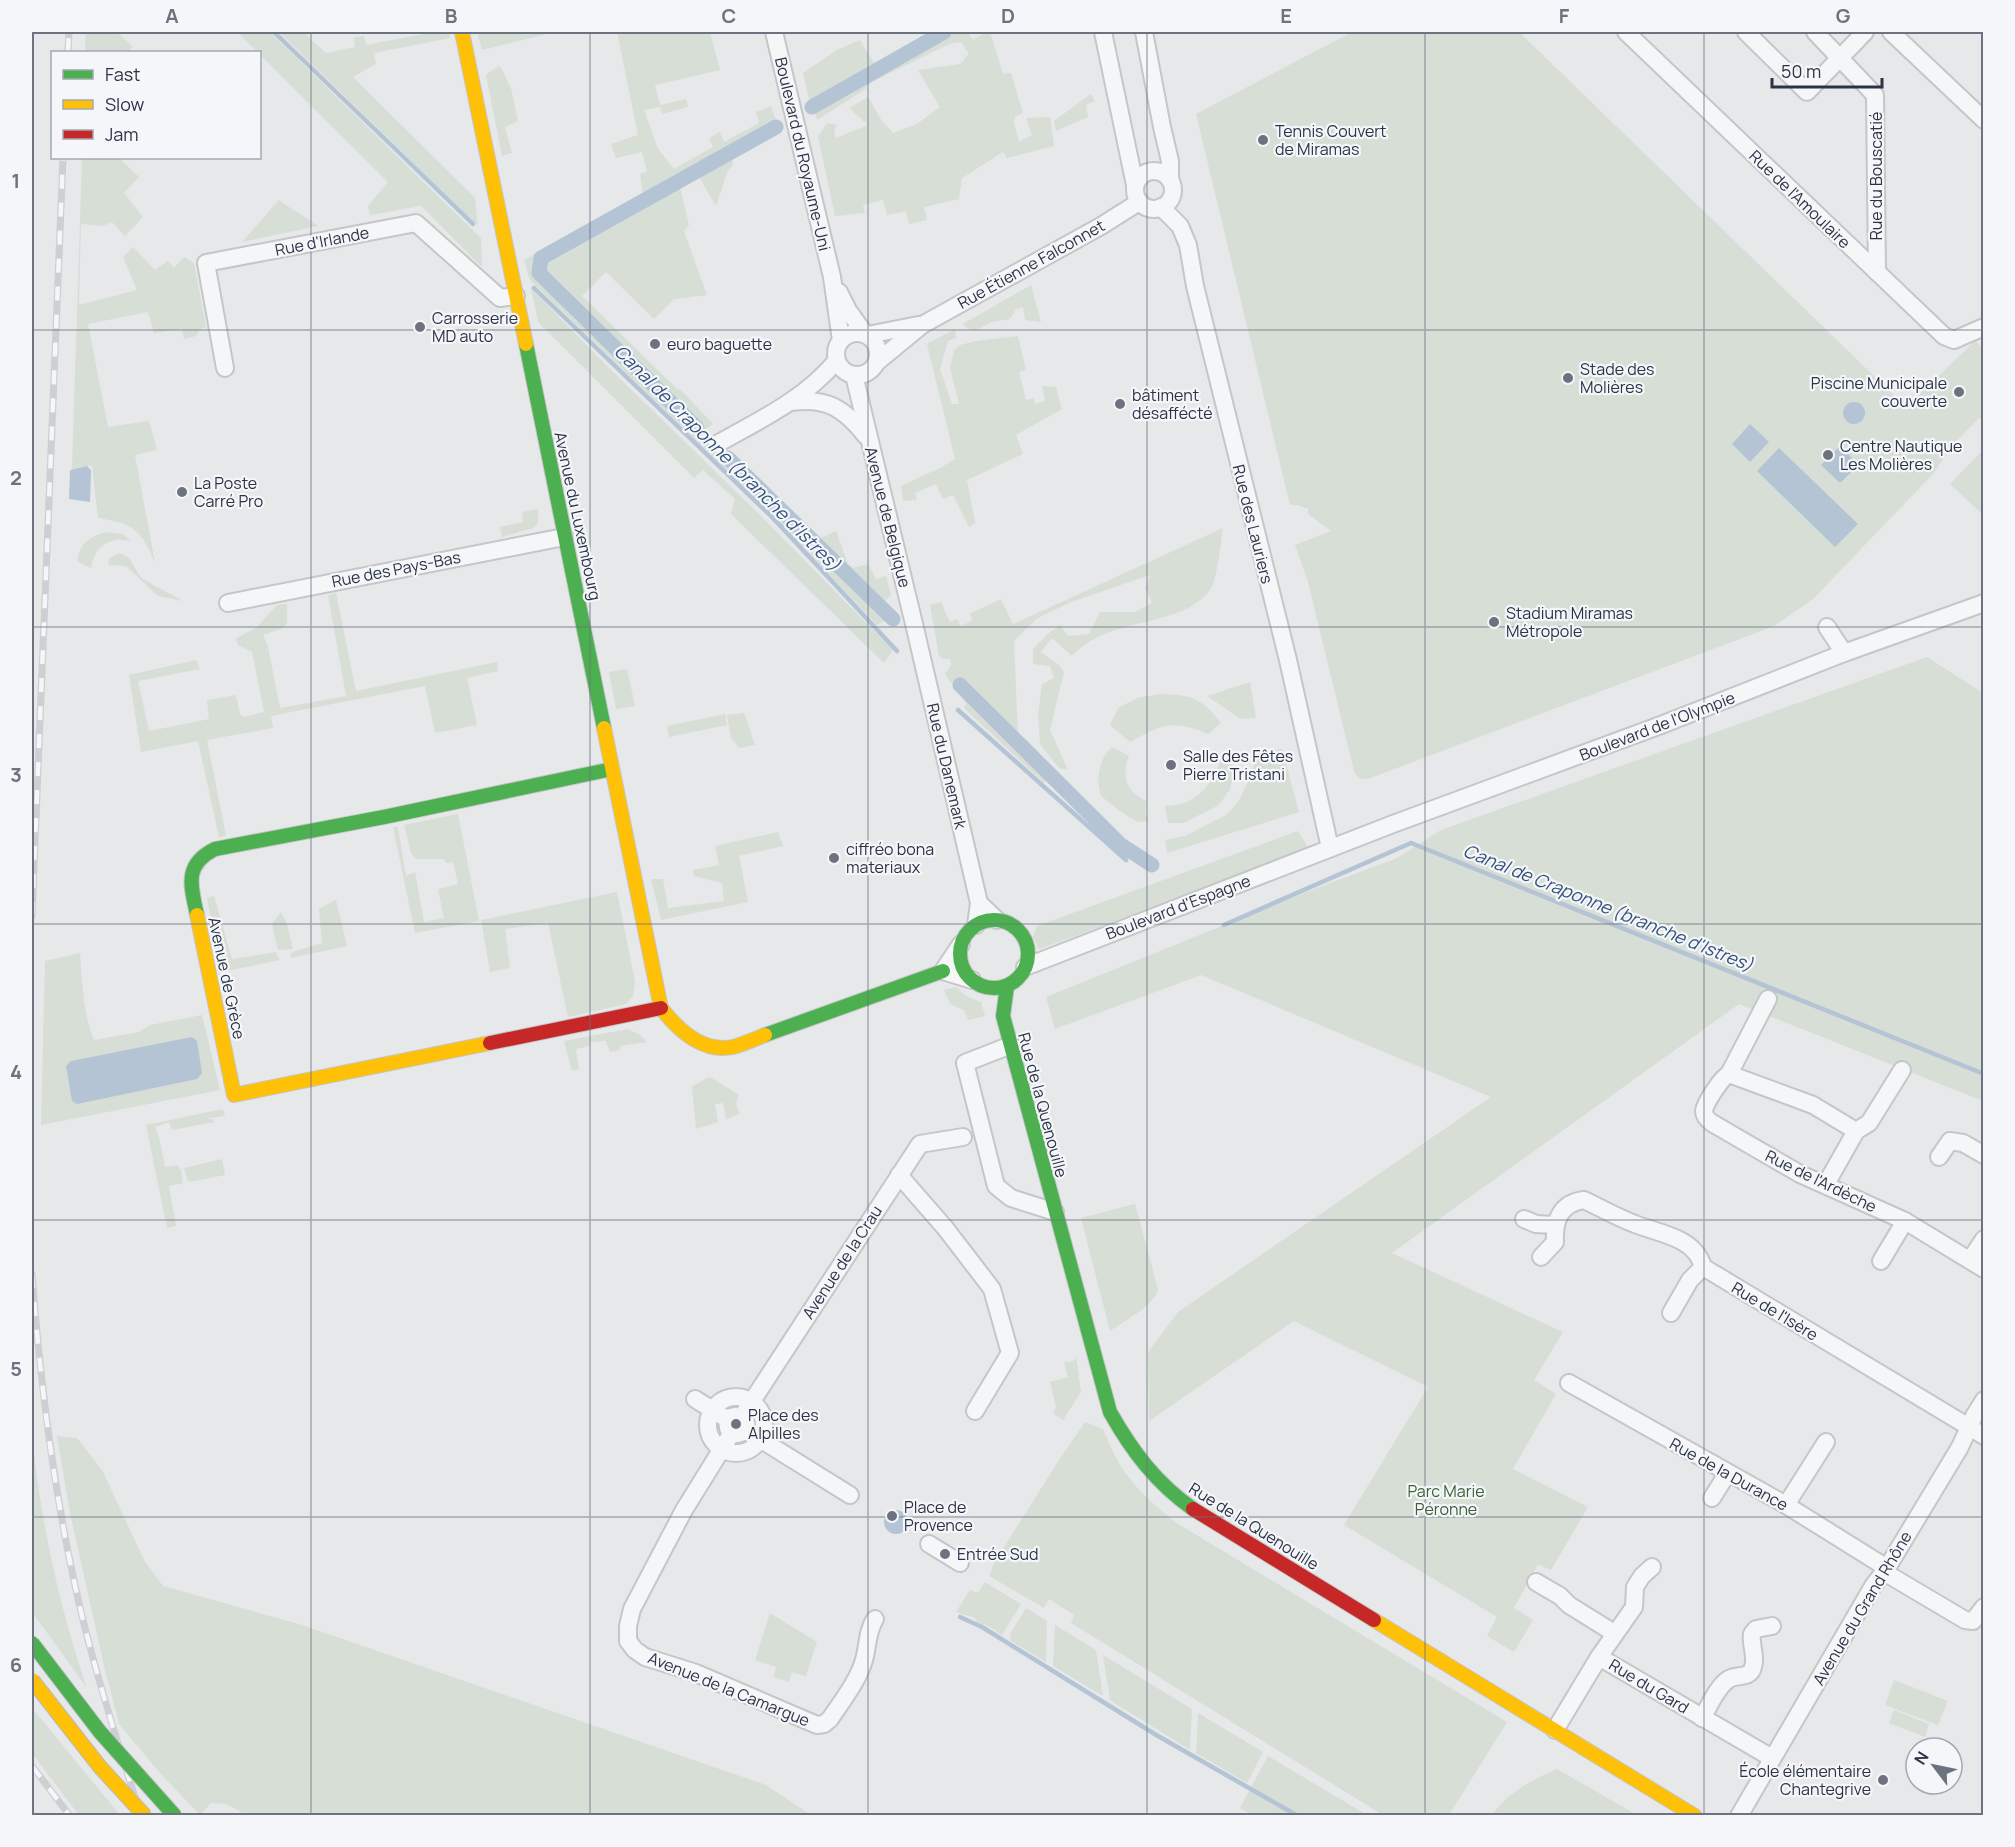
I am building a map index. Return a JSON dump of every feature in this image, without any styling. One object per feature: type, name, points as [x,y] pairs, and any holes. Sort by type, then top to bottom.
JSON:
[{"type":"main road","name":"Avenue du Luxembourg","points":[[462,32],[661,1008]]},
{"type":"main road","name":"Avenue de Grèce","points":[[612,769],[406,813],[215,849],[194,864],[190,878],[191,888],[234,1095],[661,1008]]},
{"type":"main road","points":[[997,920],[1017,929],[1024,939],[1026,960],[1016,980],[1007,986],[996,988],[978,984],[966,975],[961,964],[961,944],[968,932],[976,925],[997,920]]},
{"type":"main road","points":[[661,1008],[673,1025],[692,1040],[710,1046],[732,1047],[943,971]]},
{"type":"main road","name":"Rue de la Quenouille","points":[[978,984],[1003,1016]]},
{"type":"main road","name":"Rue de la Quenouille","points":[[1007,986],[1003,1016],[1110,1412],[1128,1445],[1154,1477],[1175,1497],[1199,1513],[1695,1815]]},
{"type":"main road","points":[[32,1643],[52,1672],[114,1749],[175,1815]]},
{"type":"main road","points":[[32,1680],[100,1767],[145,1815]]},
{"type":"street","name":"Boulevard du Royaume-Uni","points":[[774,32],[832,277],[841,340]]},
{"type":"street","points":[[1103,32],[1135,191],[1139,202],[1150,208],[1167,204],[1172,193],[1170,161],[1144,32]]},
{"type":"street","name":"Rue de l'Amoulaire","points":[[1626,32],[1929,322],[1950,339],[1958,339],[1983,327]]},
{"type":"street","points":[[1746,32],[1807,92],[1865,32]]},
{"type":"street","name":"Rue du Bouscatié","points":[[1815,32],[1875,95],[1876,272]]},
{"type":"street","points":[[1891,32],[1983,120]]},
{"type":"street","points":[[1135,185],[1141,176],[1154,171],[1160,172],[1170,180]]},
{"type":"street","name":"Rue Étienne Falconnet","points":[[875,365],[922,325],[1101,226],[1139,202]]},
{"type":"street","name":"Rue des Lauriers","points":[[1161,207],[1180,226],[1188,245],[1195,286],[1287,660],[1330,848]]},
{"type":"street","name":"Rue d'Irlande","points":[[225,368],[206,263],[416,223],[500,298],[516,296]]},
{"type":"street","name":"Boulevard du Royaume-Uni","points":[[832,277],[848,310],[867,334]]},
{"type":"street","name":"Rue Étienne Falconnet","points":[[867,334],[922,325]]},
{"type":"street","points":[[852,375],[844,371],[837,360],[837,346],[841,340],[852,333],[867,334],[877,344],[878,350],[862,406]]},
{"type":"street","points":[[790,402],[814,384],[837,360]]},
{"type":"street","points":[[717,444],[790,402],[852,375],[863,374],[875,365]]},
{"type":"street","name":"Avenue de Belgique","points":[[852,375],[862,406],[915,628]]},
{"type":"street","points":[[790,402],[808,400],[835,407],[853,420],[870,442]]},
{"type":"street","name":"Rue des Pays-Bas","points":[[228,603],[564,537]]},
{"type":"street","name":"Boulevard de l'Olympie","points":[[1330,848],[1983,603]]},
{"type":"street","points":[[1827,627],[1844,654]]},
{"type":"street","name":"Rue du Danemark","points":[[915,628],[979,903],[976,925]]},
{"type":"street","name":"Boulevard d'Espagne","points":[[1026,960],[1048,958],[1330,848]]},
{"type":"street","points":[[979,903],[997,920]]},
{"type":"street","points":[[961,944],[943,971],[978,984]]},
{"type":"street","points":[[1768,999],[1729,1074],[1736,1074],[1813,1105],[1856,1131]]},
{"type":"street","points":[[1011,1046],[965,1063],[996,1186],[1011,1198],[1055,1212]]},
{"type":"street","points":[[1826,1184],[1856,1131],[1869,1123],[1902,1070]]},
{"type":"street","name":"Rue de l'Ardèche","points":[[1729,1074],[1724,1076],[1704,1112],[1706,1118],[1712,1123],[1800,1174],[1905,1221],[1977,1264]]},
{"type":"street","name":"Avenue de la Crau","points":[[628,1641],[628,1626],[632,1609],[684,1510],[899,1175],[920,1144],[963,1137]]},
{"type":"street","points":[[1940,1156],[1950,1141],[1956,1141],[1983,1155]]},
{"type":"street","points":[[899,1175],[946,1229],[992,1289],[1010,1353],[975,1411]]},
{"type":"street","name":"Rue de l'Isère","points":[[1554,1225],[1566,1207],[1576,1201],[1584,1200],[1637,1225],[1651,1228],[1686,1243],[1700,1255],[1703,1267],[1983,1436]]},
{"type":"street","points":[[1524,1219],[1536,1224],[1554,1225],[1555,1242],[1541,1257]]},
{"type":"street","points":[[1881,1261],[1905,1221]]},
{"type":"street","points":[[1977,1264],[1983,1239]]},
{"type":"street","points":[[1671,1313],[1690,1280],[1703,1267]]},
{"type":"street","name":"Rue de la Durance","points":[[1569,1383],[1786,1506],[1965,1620],[1973,1620],[1983,1607]]},
{"type":"street","points":[[752,1402],[737,1397],[727,1398],[719,1403],[737,1425],[747,1450],[739,1453],[722,1449],[710,1436],[709,1418],[737,1425],[764,1429],[764,1420],[752,1402]]},
{"type":"street","points":[[695,1399],[850,1495]]},
{"type":"street","name":"Avenue du Grand Rhône","points":[[1739,1815],[1873,1586],[1960,1447],[1983,1400]]},
{"type":"street","points":[[1786,1506],[1826,1442]]},
{"type":"street","points":[[1712,1498],[1728,1474]]},
{"type":"street","points":[[929,1544],[960,1563]]},
{"type":"street","points":[[1599,1657],[1634,1606],[1635,1587],[1642,1576],[1652,1568]]},
{"type":"street","points":[[1536,1582],[1614,1633]]},
{"type":"street","name":"Avenue de la Camargue","points":[[628,1641],[645,1658],[696,1673],[817,1725],[824,1724],[830,1719],[859,1673],[871,1625],[875,1618]]},
{"type":"street","points":[[1702,1718],[1721,1687],[1729,1679],[1746,1675],[1754,1666],[1752,1634],[1756,1629],[1772,1626]]},
{"type":"street","name":"Rue du Gard","points":[[1555,1730],[1599,1657],[1772,1758]]},
{"type":"green space","points":[[86,32],[117,32],[133,47],[128,51],[85,51]]},
{"type":"green space","points":[[237,32],[270,32],[481,238],[482,267],[421,206],[370,215],[368,206],[388,182],[261,56],[261,51],[256,51]]},
{"type":"green space","points":[[279,32],[303,32],[326,53],[355,47],[354,37],[364,36],[366,45],[434,32],[449,32],[450,38],[374,53],[376,64],[353,77],[475,198],[478,226]]},
{"type":"green space","points":[[477,32],[554,32],[482,50]]},
{"type":"green space","points":[[617,32],[710,32],[720,70],[655,85],[660,105],[686,99],[688,107],[662,114],[660,107],[644,110],[658,149],[674,169],[713,147],[709,138],[720,132],[724,142],[759,123],[756,112],[771,106],[777,124],[540,257],[536,274],[886,620],[877,625],[772,514],[530,280],[524,260],[643,193],[640,174],[647,172],[642,152],[616,158],[611,144],[638,135]]},
{"type":"green space","points":[[953,32],[967,32],[973,40],[990,32],[1003,74],[1011,73],[1023,113],[1015,117],[1014,123],[1019,142],[1032,135],[1026,118],[1050,117],[1054,146],[1007,158],[1003,152],[962,178],[959,199],[924,207],[927,220],[909,224],[906,211],[887,215],[883,200],[863,205],[865,213],[835,216],[818,136],[827,123],[837,125],[834,131],[836,138],[868,125],[849,108],[868,97],[882,121],[893,133],[917,124],[940,107],[918,70],[960,64],[969,54],[961,42],[949,44],[872,82],[864,90],[817,120],[814,110]]},
{"type":"green space","name":"Stade des Molières","points":[[1352,32],[1519,32],[1906,407],[1975,341],[1983,348],[1983,421],[1979,418],[1950,448],[1934,473],[1813,599],[1774,626],[1368,779],[1359,778],[1354,771],[1308,582],[1295,545],[1331,531],[1308,514],[1308,509],[1290,505],[1196,114]]},
{"type":"green space","points":[[860,40],[877,68],[810,104],[803,73],[837,50]]},
{"type":"green space","points":[[500,66],[511,88],[518,121],[505,127],[512,153],[502,156],[486,75]]},
{"type":"green space","points":[[1091,94],[1095,101],[1086,105],[1088,117],[1056,131],[1054,121]]},
{"type":"green space","points":[[778,129],[779,132],[732,158],[733,165],[728,170],[716,206],[699,177],[680,187],[689,225],[684,231],[707,295],[674,299],[654,319],[606,272],[582,296],[678,390],[680,389],[713,424],[703,431],[542,272],[544,260]]},
{"type":"green space","points":[[82,159],[120,159],[139,177],[124,193],[143,217],[125,236],[112,222],[103,226],[81,224],[79,305],[137,290],[123,257],[133,247],[155,270],[168,261],[174,268],[184,257],[194,263],[206,327],[200,329],[196,336],[184,339],[182,329],[154,333],[148,312],[88,324],[108,427],[149,421],[157,450],[135,455],[155,563],[145,542],[135,530],[120,523],[98,518],[92,465],[72,469]]},
{"type":"green space","points":[[279,200],[318,226],[242,242]]},
{"type":"green space","points":[[1031,285],[1041,322],[1025,320],[1023,307],[1016,309],[1010,319],[991,322],[975,331],[963,324]]},
{"type":"green space","points":[[531,288],[893,650],[884,663],[731,514],[735,499],[703,470],[694,478],[538,322]]},
{"type":"green space","points":[[955,329],[956,338],[948,341],[940,369],[952,404],[959,404],[950,368],[954,350],[960,345],[976,341],[1018,336],[1026,370],[1019,372],[1026,400],[1034,398],[1035,404],[1045,401],[1042,386],[1056,387],[1062,409],[1016,435],[1023,454],[967,480],[975,523],[969,527],[953,495],[943,499],[936,484],[915,493],[917,500],[903,501],[901,486],[955,459],[927,344]]},
{"type":"green space","points":[[1983,450],[1983,515],[1950,484]]},
{"type":"green space","points":[[538,509],[538,523],[533,528],[502,537],[500,527],[523,522],[522,512]]},
{"type":"green space","points":[[1223,528],[1213,583],[1199,601],[1165,617],[1105,634],[1087,643],[1072,656],[1052,638],[1041,652],[1059,665],[1064,672],[1050,730],[1068,770],[1059,768],[1040,744],[1038,715],[1042,684],[1054,678],[1050,666],[1033,664],[1033,649],[1060,625],[1068,636],[1089,634],[1100,612],[1135,612],[1152,603],[1145,588],[1150,575],[1071,602],[1036,619],[1014,641],[1018,737],[1049,779],[1044,783],[964,708],[966,703],[945,674],[951,665],[950,659],[943,659],[939,656],[930,605],[941,602],[950,622],[957,619],[961,626],[973,620],[969,614],[1001,599],[1013,624]]},
{"type":"green space","points":[[836,531],[848,564],[853,568],[868,564],[876,579],[886,576],[891,595],[881,605],[816,540]]},
{"type":"green space","points":[[106,532],[122,534],[131,540],[106,543],[96,554],[91,568],[77,561],[86,542]]},
{"type":"green space","points":[[119,553],[129,558],[141,578],[183,601],[158,596],[126,566],[108,565],[109,559]]},
{"type":"green space","points":[[336,593],[356,691],[497,662],[498,671],[467,678],[477,725],[435,733],[425,686],[271,716],[273,728],[207,740],[226,836],[219,837],[198,741],[141,752],[129,675],[196,660],[200,669],[138,681],[149,731],[209,719],[207,700],[236,695],[240,714],[244,717],[264,712],[252,652],[238,645],[236,638],[256,628],[277,605],[287,604],[287,623],[283,628],[263,635],[268,647],[280,708],[346,696],[328,595]]},
{"type":"green space","name":"Parc Marie Péronne","points":[[1927,657],[1983,693],[1983,1101],[1739,1004],[1392,1253],[1563,1332],[1534,1380],[1556,1394],[1513,1469],[1588,1507],[1551,1570],[1538,1564],[1514,1608],[1533,1620],[1514,1652],[1487,1636],[1497,1617],[1344,1525],[1428,1387],[1294,1321],[1149,1421],[1148,1352],[1178,1312],[1491,1097],[1201,975],[1055,1029],[1046,997],[1291,898],[1397,858],[1441,830]]},
{"type":"green space","points":[[627,669],[635,706],[616,709],[609,672]]},
{"type":"green space","points":[[1250,682],[1256,718],[1241,719],[1207,696]]},
{"type":"green space","points":[[1160,694],[1180,695],[1195,699],[1221,723],[1208,734],[1177,725],[1151,731],[1130,742],[1110,725],[1118,708],[1137,698]]},
{"type":"green space","points":[[744,713],[755,745],[739,748],[731,738],[727,715]]},
{"type":"green space","points":[[725,714],[727,725],[669,737],[667,726]]},
{"type":"green space","points":[[1112,747],[1129,756],[1125,770],[1127,782],[1134,793],[1146,801],[1145,813],[1149,821],[1136,821],[1101,795],[1098,782],[1100,769],[1104,756]]},
{"type":"green space","points":[[1282,749],[1299,812],[1167,853],[1165,840],[1185,836],[1226,815],[1238,802],[1249,780],[1258,753]]},
{"type":"green space","points":[[1231,758],[1233,776],[1230,789],[1219,805],[1183,823],[1168,823],[1165,806],[1176,805],[1194,798],[1212,779],[1221,760]]},
{"type":"green space","points":[[458,814],[479,921],[415,933],[393,827],[398,827],[406,876],[415,872],[424,922],[444,918],[438,889],[458,884],[453,862],[446,863],[444,859],[416,859],[411,853],[404,825]]},
{"type":"green space","points":[[1298,831],[1310,851],[1039,949],[1033,937],[1037,926]]},
{"type":"green space","points":[[778,832],[783,846],[739,856],[748,902],[661,920],[651,879],[663,879],[668,908],[724,901],[722,883],[694,876],[693,870],[719,865],[715,846]]},
{"type":"green space","points":[[617,892],[635,982],[633,996],[626,1004],[568,1017],[548,923],[505,929],[510,968],[490,972],[481,920]]},
{"type":"green space","points":[[214,896],[232,959],[276,952],[280,960],[221,972],[207,898]]},
{"type":"green space","points":[[336,900],[347,946],[290,958],[292,952],[322,943],[319,909]]},
{"type":"green space","points":[[281,912],[287,924],[293,949],[278,950],[272,924]]},
{"type":"green space","points":[[80,953],[85,1008],[94,1040],[139,1032],[150,1025],[202,1015],[220,1090],[41,1125],[45,961]]},
{"type":"green space","points":[[956,987],[966,996],[981,1002],[985,1016],[968,1020],[964,1010],[950,1004],[944,990]]},
{"type":"green space","points":[[628,1029],[640,1035],[647,1042],[620,1046],[620,1050],[610,1052],[606,1041],[590,1042],[590,1046],[576,1049],[579,1069],[572,1071],[564,1041]]},
{"type":"green space","points":[[710,1077],[739,1095],[736,1104],[740,1114],[726,1119],[723,1103],[715,1104],[718,1122],[696,1129],[692,1086]]},
{"type":"green space","points":[[223,1109],[225,1116],[205,1119],[213,1119],[214,1122],[172,1130],[169,1122],[155,1127],[165,1167],[178,1165],[181,1169],[183,1183],[169,1186],[176,1226],[167,1228],[146,1125]]},
{"type":"green space","points":[[222,1159],[225,1175],[190,1182],[187,1179],[184,1168]]},
{"type":"green space","points":[[1135,1204],[1158,1289],[1145,1307],[1110,1331],[1081,1218]]},
{"type":"green space","points":[[1076,1356],[1081,1392],[1063,1420],[1053,1413],[1056,1407],[1050,1382],[1068,1377],[1064,1362],[1074,1361]]},
{"type":"green space","points":[[1085,1422],[1103,1429],[1116,1459],[1132,1482],[1175,1522],[1507,1722],[1449,1815],[1383,1815],[1071,1623],[1074,1615],[1049,1599],[1044,1608],[989,1576],[994,1563]]},
{"type":"green space","points":[[57,1436],[77,1438],[102,1470],[145,1562],[163,1586],[299,1624],[766,1785],[811,1815],[248,1816],[226,1804],[211,1803],[200,1815],[160,1773],[119,1724],[70,1513]]},
{"type":"green space","points":[[32,1437],[40,1501],[52,1564],[87,1688],[32,1612]]},
{"type":"green space","points":[[985,1582],[1021,1604],[1002,1635],[985,1624],[979,1623],[975,1618],[956,1612],[970,1590],[978,1593]]},
{"type":"green space","points":[[1026,1608],[1047,1621],[1046,1662],[1011,1641],[1010,1634]]},
{"type":"green space","points":[[770,1613],[817,1642],[806,1676],[792,1672],[789,1682],[774,1677],[776,1667],[755,1660]]},
{"type":"green space","points":[[1055,1625],[1096,1650],[1103,1696],[1053,1666]]},
{"type":"green space","points":[[1103,1655],[1192,1709],[1190,1750],[1110,1700]]},
{"type":"green space","points":[[1894,1680],[1948,1701],[1938,1725],[1885,1705]]},
{"type":"green space","points":[[32,1708],[120,1815],[79,1815],[32,1753]]},
{"type":"green space","points":[[1894,1710],[1929,1724],[1925,1736],[1922,1736],[1889,1723]]},
{"type":"green space","points":[[1198,1713],[1263,1752],[1247,1783],[1196,1753]]},
{"type":"green space","points":[[1268,1756],[1367,1815],[1252,1815],[1240,1808]]},
{"type":"green space","points":[[1557,1769],[1637,1815],[1492,1815],[1505,1800],[1521,1788]]},
{"type":"water","points":[[1854,402],[1862,405],[1865,413],[1862,421],[1854,424],[1846,421],[1843,413],[1846,405]]},
{"type":"water","points":[[1750,424],[1769,442],[1750,462],[1732,444]]},
{"type":"water","points":[[1840,446],[1859,465],[1840,483],[1821,465]]},
{"type":"water","points":[[1779,448],[1858,524],[1835,547],[1757,471]]},
{"type":"water","points":[[87,466],[91,470],[90,502],[69,499],[70,470]]},
{"type":"water","points":[[192,1037],[197,1041],[202,1073],[197,1079],[77,1104],[72,1101],[66,1066],[71,1061]]},
{"type":"water","points":[[896,1510],[905,1513],[908,1522],[905,1531],[896,1534],[887,1531],[884,1522],[887,1513]]},
{"type":"waterway","name":"Canal de Craponne (branche d'Istres)","points":[[274,32],[473,224]]},
{"type":"waterway","points":[[812,107],[944,32]]},
{"type":"waterway","points":[[697,428],[539,273],[541,258],[776,127]]},
{"type":"waterway","name":"Canal de Craponne (branche d'Istres)","points":[[534,288],[772,517],[897,651]]},
{"type":"waterway","points":[[728,458],[893,619]]},
{"type":"waterway","points":[[960,685],[1121,845],[1152,865]]},
{"type":"waterway","name":"Canal de Craponne (branche d'Istres)","points":[[958,710],[1126,860]]},
{"type":"waterway","name":"Canal de Craponne (branche d'Istres)","points":[[1224,925],[1411,843],[1984,1074]]},
{"type":"waterway","points":[[960,1617],[982,1627],[1158,1736],[1298,1816]]},
{"type":"railway","points":[[68,51],[69,32]]},
{"type":"railway","points":[[32,916],[63,159]]},
{"type":"railway","points":[[32,1274],[45,1408],[66,1540],[91,1652],[141,1816]]},
{"type":"railway","points":[[32,1766],[70,1816]]},
{"type":"traffic: fast","points":[[526,344],[604,728]]},
{"type":"traffic: fast","points":[[197,915],[192,886],[194,869],[205,855],[215,849],[384,817],[612,769]]},
{"type":"traffic: fast","points":[[994,920],[1007,923],[1018,930],[1025,941],[1028,954],[1025,967],[1018,978],[1007,985],[994,988],[981,985],[970,978],[963,967],[960,954],[963,941],[970,930],[981,923],[994,920]]},
{"type":"traffic: fast","points":[[765,1035],[943,971]]},
{"type":"traffic: fast","points":[[1007,986],[1003,1016],[1110,1412],[1127,1440],[1156,1477],[1193,1509]]},
{"type":"traffic: fast","points":[[32,1643],[100,1732],[175,1816]]},
{"type":"traffic: slow","points":[[462,32],[526,344]]},
{"type":"traffic: slow","points":[[604,728],[661,1008],[683,1032],[711,1047],[733,1047],[765,1035]]},
{"type":"traffic: slow","points":[[197,915],[234,1095],[490,1043]]},
{"type":"traffic: slow","points":[[1374,1620],[1695,1816]]},
{"type":"traffic: slow","points":[[32,1680],[100,1767],[145,1816]]},
{"type":"traffic: jam","points":[[490,1043],[661,1008]]},
{"type":"traffic: jam","points":[[1193,1509],[1374,1620]]},
{"type":"place","name":"Tennis Couvert de Miramas","points":[[1263,140]]},
{"type":"place","name":"Carrosserie MD auto","points":[[420,327]]},
{"type":"place","name":"euro baguette","points":[[655,344]]},
{"type":"place","name":"Stade des Molières","points":[[1568,378]]},
{"type":"place","name":"Piscine Municipale couverte","points":[[1959,392]]},
{"type":"place","name":"bâtiment désaffécté","points":[[1120,404]]},
{"type":"place","name":"Centre Nautique Les Molières","points":[[1828,455]]},
{"type":"place","name":"La Poste Carré Pro","points":[[182,492]]},
{"type":"place","name":"Stadium Miramas Métropole","points":[[1494,622]]},
{"type":"place","name":"Salle des Fêtes Pierre Tristani","points":[[1171,765]]},
{"type":"place","name":"ciffréo bona materiaux","points":[[834,858]]},
{"type":"place","name":"Place des Alpilles","points":[[736,1424]]},
{"type":"place","name":"Place de Provence","points":[[892,1516]]},
{"type":"place","name":"Entrée Sud","points":[[945,1554]]},
{"type":"place","name":"École élémentaire Chantegrive","points":[[1883,1780]]}]
